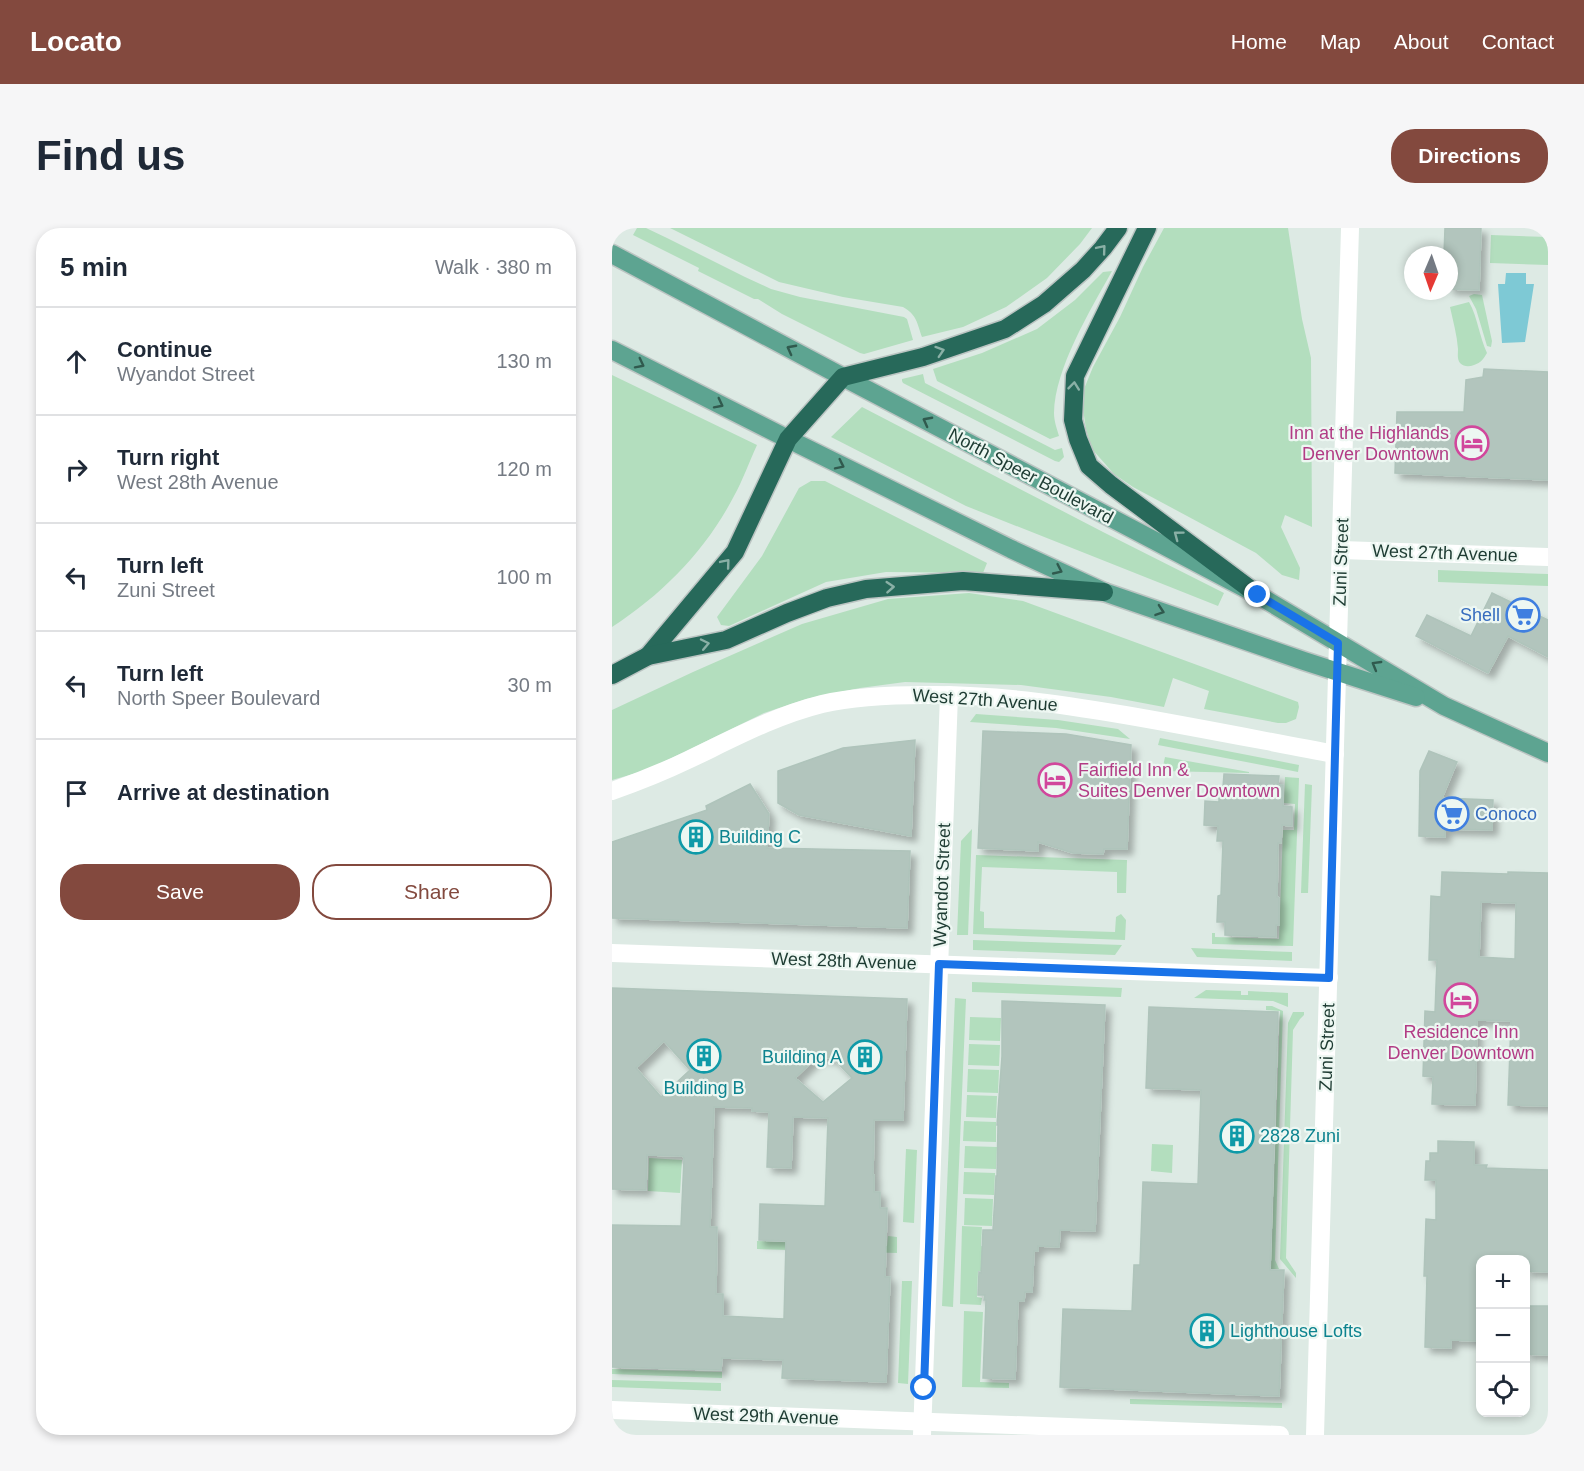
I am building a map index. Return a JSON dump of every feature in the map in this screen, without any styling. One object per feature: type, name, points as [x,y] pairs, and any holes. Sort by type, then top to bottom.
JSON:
[{"type":"highway","points":[[648,656],[735,552],[788,439],[843,377],[924,357],[1005,329],[1044,304],[1083,270],[1118,228]]},
{"type":"highway","points":[[1147,228],[1076,376],[1073,420],[1078,439],[1089,466],[1111,486],[1258,595]]},
{"type":"highway","points":[[612,675],[648,656],[726,640],[827,598],[866,589],[963,581],[1104,592]]},
{"type":"main road","name":"North Speer Boulevard","points":[[620,258],[1258,595],[1444,706],[1548,753]]},
{"type":"main road","name":"North Speer Boulevard","points":[[612,350],[1000,544],[1104,592],[1444,706]]},
{"type":"street","name":"Zuni Street","points":[[1316,1435],[1350,228]]},
{"type":"street","name":"West 27th Avenue","points":[[1341,550],[1548,557]]},
{"type":"street","name":"West 27th Avenue","points":[[612,791],[656,775],[741,733],[786,714],[823,704],[904,695],[949,694],[1078,707],[1335,754]]},
{"type":"street","name":"Wyandot Street","points":[[922,1428],[949,694]]},
{"type":"street","name":"West 28th Avenue","points":[[612,953],[1329,978]]},
{"type":"street","name":"West 29th Avenue","points":[[612,1410],[922,1428],[1280,1435]]},
{"type":"green space","points":[[637,228],[646,228],[771,289],[800,297],[904,317],[907,319],[913,340],[864,354],[860,353],[782,314],[758,299],[698,271],[699,268],[633,235]]},
{"type":"green space","points":[[670,228],[1092,228],[1047,278],[1006,307],[963,327],[922,337],[914,316],[903,307],[843,297],[779,282]]},
{"type":"green space","points":[[1164,228],[1288,228],[1302,319],[1311,358],[1312,527],[1285,515],[1281,527],[1300,568],[1299,580],[1282,575],[1256,553],[1133,487],[1114,474],[1092,449],[1083,409],[1084,389]]},
{"type":"green space","points":[[1491,235],[1548,237],[1548,265],[1490,263]]},
{"type":"green space","points":[[1112,271],[1075,340],[1060,377],[1054,413],[1059,436],[1050,439],[937,381],[933,369],[982,353],[1037,329],[1075,300],[1103,272]]},
{"type":"green space","points":[[1482,295],[1492,341],[1491,347],[1487,346],[1476,309],[1469,296]]},
{"type":"green space","points":[[1469,302],[1487,353],[1479,363],[1465,366],[1458,360],[1457,338],[1450,307]]},
{"type":"green space","points":[[923,374],[925,383],[1055,450],[1062,448],[1064,457],[1059,462],[1055,461],[902,381],[902,379]]},
{"type":"green space","points":[[612,375],[757,445],[723,516],[697,552],[649,600],[612,627]]},
{"type":"green space","points":[[862,407],[1224,593],[1218,606],[966,506],[831,437]]},
{"type":"green space","points":[[811,481],[825,481],[987,563],[983,573],[886,572],[826,582],[729,626],[721,625],[717,617],[762,556],[799,488]]},
{"type":"green space","points":[[1438,570],[1548,574],[1548,586],[1438,582]]},
{"type":"green space","points":[[969,593],[1023,601],[1298,702],[1296,719],[1278,723],[1204,709],[1209,691],[1173,678],[1164,707],[1111,697],[1021,685],[905,682],[806,699],[764,713],[647,770],[612,780],[612,710],[802,624],[888,599]]},
{"type":"green space","points":[[976,714],[1058,720],[1118,729],[1130,739],[1056,728],[970,722]]},
{"type":"green space","points":[[1160,738],[1299,765],[1298,772],[1158,745]]},
{"type":"green space","points":[[1165,757],[1249,772],[1249,773],[1162,771]]},
{"type":"green space","points":[[1285,777],[1299,778],[1293,946],[1212,944],[1212,933],[1215,933],[1215,937],[1279,939],[1283,830],[1294,830],[1295,804],[1284,803]]},
{"type":"green space","points":[[1305,784],[1312,785],[1308,893],[1301,893]]},
{"type":"green space","points":[[972,829],[968,935],[957,935],[961,841]]},
{"type":"green space","points":[[976,855],[1127,860],[1126,893],[1117,893],[1117,872],[982,867],[980,911],[984,912],[984,928],[1115,932],[1116,917],[1121,914],[1126,920],[1125,940],[973,934]]},
{"type":"green space","points":[[973,940],[1122,945],[1115,955],[973,950]]},
{"type":"green space","points":[[1191,948],[1292,952],[1292,961],[1197,957]]},
{"type":"green space","points":[[972,982],[1122,988],[1121,997],[972,992]]},
{"type":"green space","points":[[1206,990],[1241,991],[1241,995],[1248,995],[1248,991],[1288,993],[1288,1007],[1273,1001],[1194,998]]},
{"type":"green space","points":[[955,998],[966,999],[953,1307],[942,1306]]},
{"type":"green space","points":[[1266,1006],[1283,1011],[1275,1260],[1279,1269],[1271,1269],[1280,1011],[1266,1010]]},
{"type":"green space","points":[[1293,1012],[1304,1012],[1293,1030],[1286,1258],[1296,1273],[1296,1278],[1280,1259],[1288,1023]]},
{"type":"green space","points":[[970,1017],[1001,1018],[1000,1041],[969,1040]]},
{"type":"green space","points":[[969,1044],[1000,1045],[999,1066],[968,1065]]},
{"type":"green space","points":[[968,1069],[999,1070],[998,1093],[967,1092]]},
{"type":"green space","points":[[967,1095],[997,1096],[996,1118],[966,1117]]},
{"type":"green space","points":[[964,1121],[996,1122],[996,1142],[963,1141]]},
{"type":"green space","points":[[1152,1144],[1173,1145],[1172,1173],[1151,1171]]},
{"type":"green space","points":[[965,1146],[997,1147],[996,1169],[964,1168]]},
{"type":"green space","points":[[906,1149],[917,1150],[914,1223],[903,1222]]},
{"type":"green space","points":[[649,1158],[682,1160],[680,1193],[648,1191]]},
{"type":"green space","points":[[964,1172],[995,1173],[994,1195],[963,1194]]},
{"type":"green space","points":[[965,1198],[993,1199],[992,1226],[964,1225]]},
{"type":"green space","points":[[962,1226],[982,1227],[981,1246],[985,1247],[985,1271],[978,1271],[977,1297],[982,1298],[981,1305],[960,1304]]},
{"type":"green space","points":[[888,1236],[897,1237],[897,1253],[757,1249],[757,1241],[887,1246]]},
{"type":"green space","points":[[902,1281],[912,1281],[908,1384],[898,1383]]},
{"type":"green space","points":[[964,1311],[983,1312],[980,1382],[1009,1383],[1009,1388],[962,1387]]},
{"type":"green space","points":[[612,1369],[722,1372],[722,1378],[612,1374]]},
{"type":"green space","points":[[612,1380],[721,1383],[721,1391],[612,1387]]},
{"type":"green space","points":[[1130,1399],[1282,1403],[1282,1408],[1130,1404]]},
{"type":"water","points":[[1506,273],[1526,273],[1526,284],[1534,284],[1525,342],[1502,343],[1498,284],[1505,284]]},
{"type":"building","points":[[1445,228],[1481,228],[1479,290],[1458,289],[1458,246],[1444,246]]},
{"type":"building","name":"Inn at the Highlands Denver Downtown","points":[[1484,369],[1548,372],[1548,480],[1395,473],[1397,412],[1464,412],[1466,380],[1483,377]]},
{"type":"building","points":[[1492,593],[1548,620],[1548,657],[1508,636],[1488,673],[1416,636],[1427,615],[1471,636]]},
{"type":"building","name":"Fairfield Inn & Suites Denver Downtown","points":[[983,731],[1066,734],[1131,745],[1127,849],[1104,849],[1103,854],[1073,853],[1038,842],[1038,851],[978,848]]},
{"type":"building","points":[[915,740],[911,836],[799,815],[778,803],[778,771],[843,748]]},
{"type":"building","points":[[1429,751],[1457,762],[1442,798],[1493,800],[1492,830],[1445,829],[1445,837],[1419,836],[1420,771]]},
{"type":"building","points":[[1224,774],[1279,776],[1278,785],[1283,785],[1283,806],[1292,807],[1292,826],[1282,825],[1281,843],[1278,843],[1279,925],[1276,925],[1276,937],[1225,935],[1225,922],[1217,922],[1218,896],[1221,895],[1223,841],[1217,841],[1218,826],[1204,825],[1205,801],[1219,802],[1219,787],[1223,787]]},
{"type":"building","name":"Building C","points":[[750,784],[769,814],[767,848],[910,851],[907,928],[612,918],[612,842],[707,810],[706,806]]},
{"type":"building","points":[[1442,872],[1548,873],[1548,1106],[1508,1105],[1511,1021],[1477,1020],[1475,1105],[1432,1104],[1433,1077],[1423,1076],[1425,1011],[1435,1012],[1437,960],[1429,960],[1431,896],[1441,897]],"holes":[[[1481,902],[1516,903],[1515,959],[1479,957]]]},
{"type":"building","points":[[612,988],[907,999],[903,1120],[874,1120],[874,1192],[880,1192],[880,1208],[887,1208],[885,1277],[890,1277],[886,1382],[782,1378],[783,1360],[722,1358],[721,1370],[612,1367],[612,1225],[681,1226],[684,1158],[683,1156],[647,1155],[646,1190],[612,1189]],"holes":[[[664,1041],[690,1070],[661,1097],[636,1068]],[[817,1057],[833,1058],[852,1078],[823,1102],[795,1078]],[[714,1107],[752,1108],[752,1111],[769,1112],[767,1167],[791,1168],[793,1117],[828,1118],[825,1206],[760,1204],[759,1240],[786,1241],[784,1319],[723,1316],[723,1294],[716,1294],[717,1227],[710,1227]]]},
{"type":"building","points":[[1002,1001],[1105,1005],[1095,1231],[1060,1230],[1059,1247],[1038,1246],[1038,1251],[1034,1251],[1032,1292],[1025,1292],[1024,1301],[1018,1301],[1015,1379],[983,1378],[986,1300],[984,1300],[985,1295],[978,1295],[983,1230],[993,1230],[1002,1056]]},
{"type":"building","points":[[1149,1007],[1278,1012],[1270,1270],[1284,1270],[1279,1396],[1060,1387],[1063,1309],[1132,1311],[1134,1265],[1140,1265],[1143,1182],[1198,1184],[1201,1090],[1146,1088]]},
{"type":"building","points":[[1438,1141],[1474,1142],[1474,1165],[1487,1165],[1486,1168],[1548,1170],[1548,1272],[1530,1271],[1530,1255],[1476,1255],[1476,1341],[1451,1340],[1451,1348],[1425,1347],[1426,1219],[1436,1220],[1436,1180],[1425,1180],[1426,1161],[1430,1161],[1430,1153],[1438,1153]]},
{"type":"building","points":[[1530,1306],[1548,1306],[1548,1355],[1530,1354]]},
{"type":"place","name":"Inn at the Highlands Denver Downtown","points":[[1472,443]]},
{"type":"place","name":"Shell","points":[[1523,615]]},
{"type":"place","name":"Fairfield Inn & Suites Denver Downtown","points":[[1055,780]]},
{"type":"place","name":"Conoco","points":[[1452,814]]},
{"type":"place","name":"Building C","points":[[696,837]]},
{"type":"place","name":"Residence Inn Denver Downtown","points":[[1461,1000]]},
{"type":"place","name":"Building B","points":[[704,1056]]},
{"type":"place","name":"Building A","points":[[865,1057]]},
{"type":"place","name":"2828 Zuni","points":[[1237,1136]]},
{"type":"place","name":"Lighthouse Lofts","points":[[1207,1331]]},
{"type":"route","points":[[924,1388],[939,964],[1329,978],[1338,643],[1258,595]]}]
